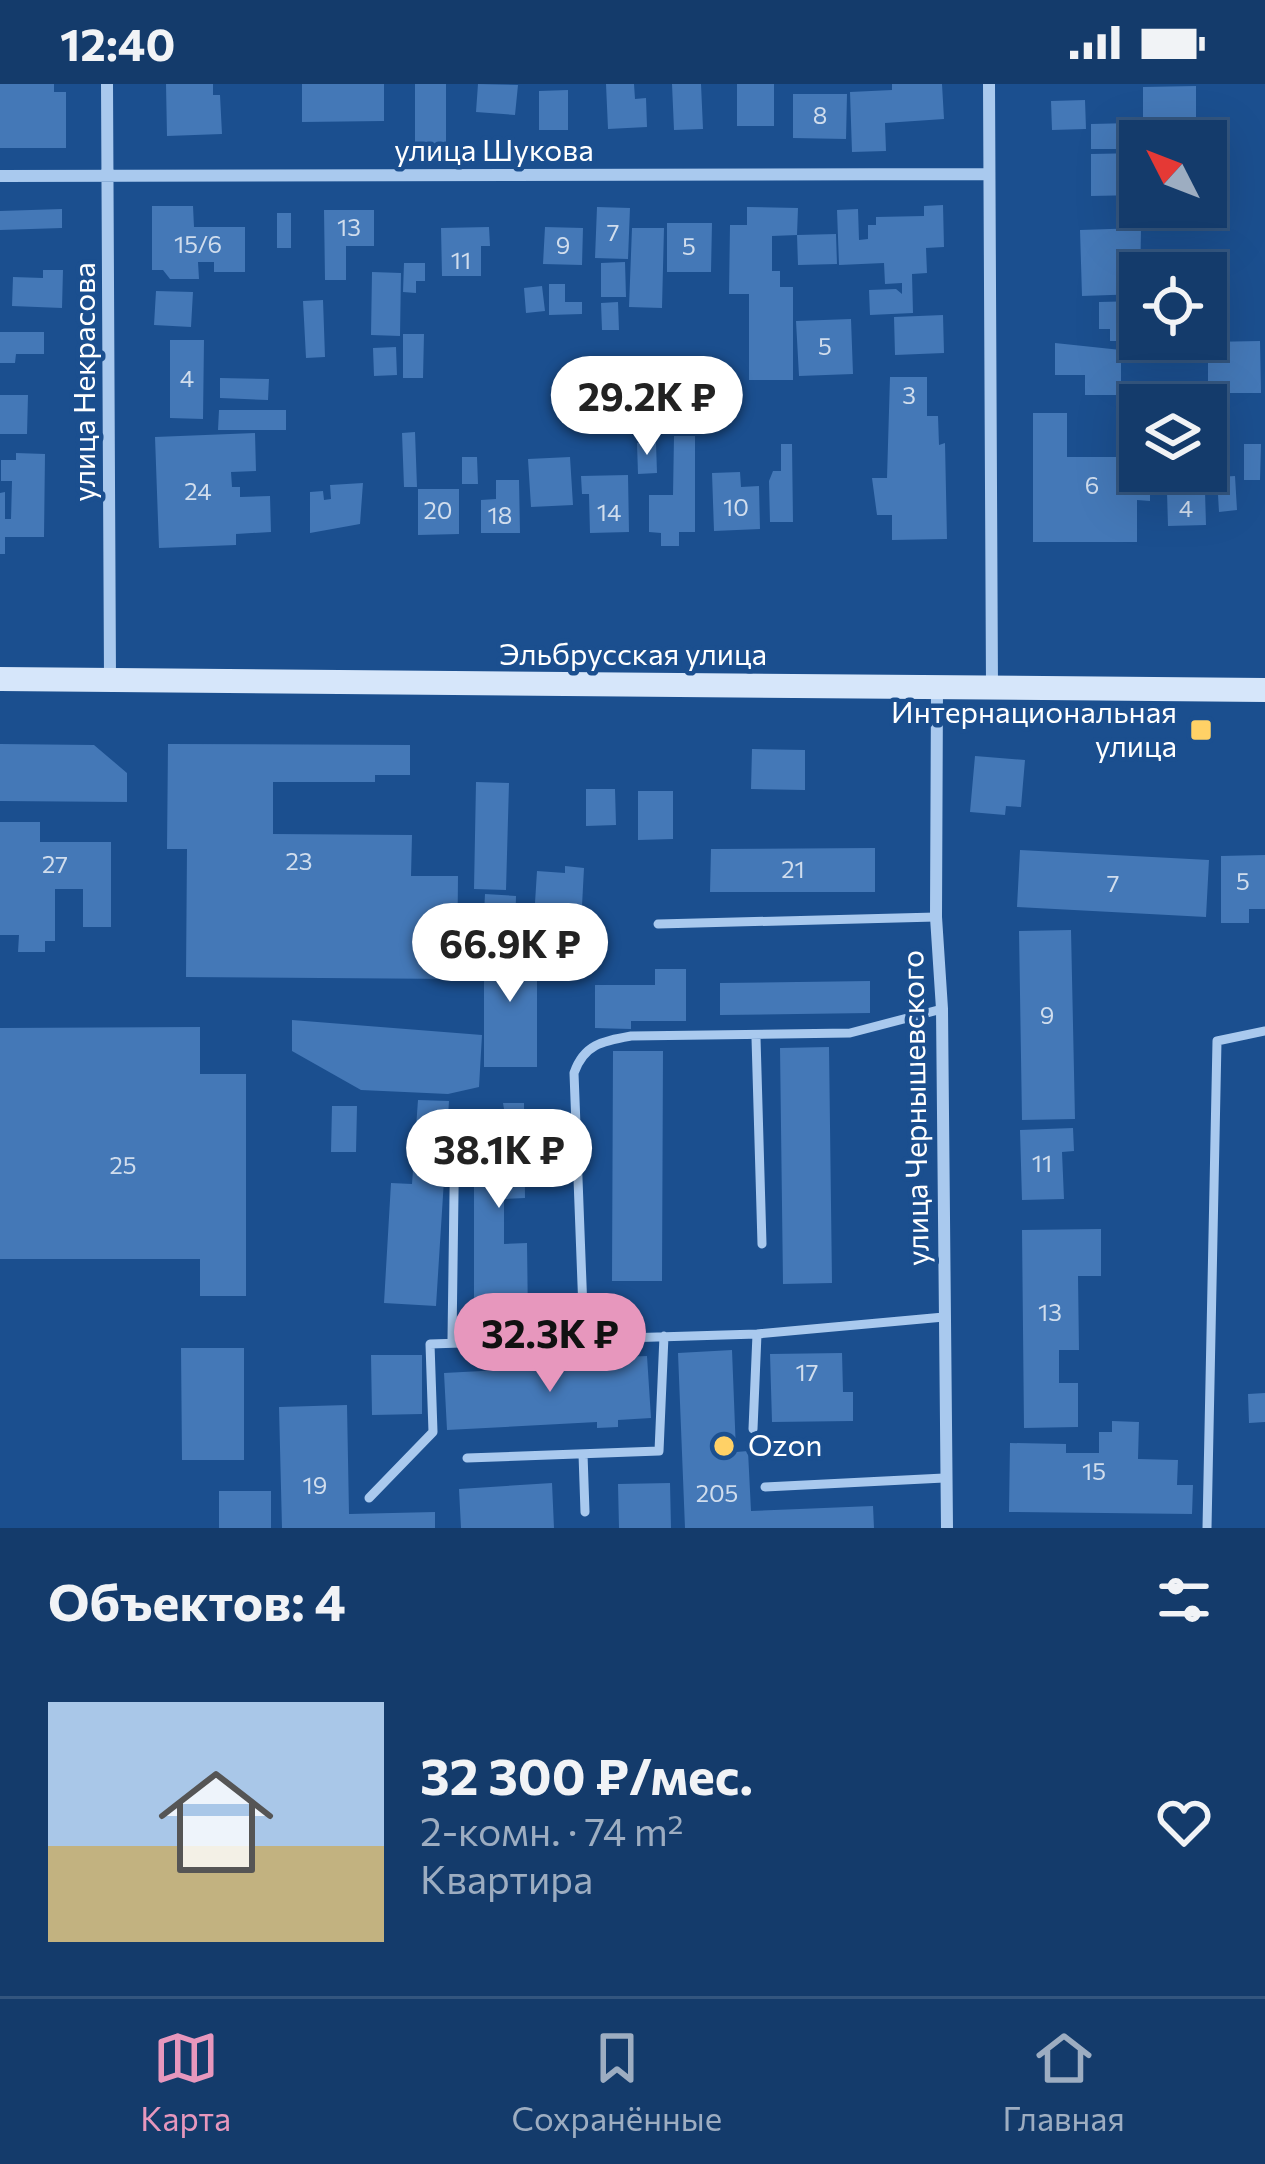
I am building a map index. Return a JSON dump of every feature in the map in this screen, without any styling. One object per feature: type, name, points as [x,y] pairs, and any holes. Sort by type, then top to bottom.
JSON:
[{"type":"street","name":"улица Некрасова","points":[[107,84],[110,679]]},
{"type":"street","points":[[989,84],[992,687]]},
{"type":"street","name":"улица Шукова","points":[[0,176],[988,174]]},
{"type":"street","name":"Эльбрусская улица","points":[[0,679],[1265,690]]},
{"type":"street","name":"улица Чернышевского","points":[[938,687],[936,917],[942,1009],[946,1528]]},
{"type":"lane","points":[[658,924],[936,917]]},
{"type":"lane","points":[[584,1337],[574,1073],[579,1057],[596,1042],[631,1036],[756,1038],[850,1033],[942,1009]]},
{"type":"lane","points":[[1207,1528],[1217,1041],[1265,1031]]},
{"type":"lane","points":[[756,1038],[762,1244]]},
{"type":"lane","points":[[452,1340],[455,1121]]},
{"type":"lane","points":[[369,1498],[433,1432],[430,1344],[758,1334],[944,1317]]},
{"type":"lane","points":[[753,1429],[758,1334]]},
{"type":"lane","points":[[467,1458],[659,1451],[664,1336]]},
{"type":"lane","points":[[583,1454],[586,1512]]},
{"type":"lane","points":[[765,1487],[944,1478]]},
{"type":"building","points":[[0,84],[54,84],[54,92],[66,92],[66,148],[0,148]]},
{"type":"building","points":[[166,84],[213,84],[213,95],[220,95],[222,134],[167,136]]},
{"type":"building","points":[[302,84],[384,84],[384,121],[302,122]]},
{"type":"building","points":[[415,84],[446,84],[446,146],[415,146]]},
{"type":"building","points":[[478,84],[518,85],[515,115],[476,112]]},
{"type":"building","points":[[606,84],[634,84],[635,99],[646,98],[647,127],[608,129]]},
{"type":"building","points":[[672,84],[701,84],[703,129],[674,130]]},
{"type":"building","points":[[737,84],[774,84],[774,126],[737,126]]},
{"type":"building","points":[[892,84],[942,84],[944,119],[885,123],[886,151],[852,152],[850,92],[892,90]]},
{"type":"building","points":[[1196,86],[1196,117],[1143,117],[1143,87]]},
{"type":"building","points":[[568,90],[568,130],[539,130],[539,91]]},
{"type":"building","points":[[793,94],[847,94],[846,139],[793,138]]},
{"type":"building","points":[[1085,100],[1086,129],[1052,130],[1051,101]]},
{"type":"building","points":[[1119,123],[1119,149],[1091,149],[1091,124]]},
{"type":"building","points":[[1119,153],[1119,195],[1091,196],[1091,154]]},
{"type":"building","points":[[943,205],[944,247],[926,248],[927,273],[912,274],[913,313],[870,315],[869,290],[896,289],[902,294],[902,283],[885,284],[884,263],[839,265],[837,210],[858,209],[859,240],[868,239],[868,225],[876,225],[876,217],[924,216],[924,206]]},
{"type":"building","points":[[152,206],[193,206],[194,227],[245,227],[245,272],[214,272],[214,262],[198,262],[199,279],[170,279],[163,270],[152,270]]},
{"type":"building","points":[[597,207],[630,208],[628,259],[595,258]]},
{"type":"building","points":[[747,207],[798,208],[797,235],[772,236],[772,271],[780,271],[780,287],[793,287],[793,380],[749,380],[749,294],[729,294],[730,225],[747,225]]},
{"type":"building","points":[[62,209],[62,228],[0,230],[0,211]]},
{"type":"building","points":[[324,210],[374,210],[374,246],[346,246],[346,280],[325,280]]},
{"type":"building","points":[[277,213],[291,213],[291,248],[277,248]]},
{"type":"building","points":[[667,223],[712,223],[711,272],[667,272]]},
{"type":"building","points":[[489,227],[490,246],[481,246],[481,276],[442,276],[441,228]]},
{"type":"building","points":[[545,227],[583,228],[582,265],[543,264]]},
{"type":"building","points":[[632,228],[664,228],[662,308],[629,307]]},
{"type":"building","points":[[1141,228],[1141,252],[1119,252],[1119,295],[1082,296],[1080,230]]},
{"type":"building","points":[[836,234],[837,264],[798,265],[797,235]]},
{"type":"building","points":[[625,262],[626,297],[601,297],[601,263]]},
{"type":"building","points":[[404,263],[425,263],[425,281],[416,281],[416,293],[403,292]]},
{"type":"building","points":[[43,270],[63,270],[62,308],[12,306],[13,277],[43,278]]},
{"type":"building","points":[[372,272],[401,273],[400,336],[371,335]]},
{"type":"building","points":[[549,284],[565,284],[565,302],[582,302],[582,314],[549,315]]},
{"type":"building","points":[[542,286],[545,311],[526,313],[524,288]]},
{"type":"building","points":[[156,291],[193,292],[191,327],[154,325]]},
{"type":"building","points":[[323,300],[325,357],[306,358],[303,301]]},
{"type":"building","points":[[618,302],[619,330],[602,330],[601,303]]},
{"type":"building","points":[[1099,302],[1119,302],[1119,341],[1110,341],[1110,329],[1099,329]]},
{"type":"building","points":[[943,315],[944,353],[895,355],[894,317]]},
{"type":"building","points":[[851,319],[853,374],[799,376],[796,321]]},
{"type":"building","points":[[0,332],[44,332],[44,354],[16,354],[15,363],[0,363]]},
{"type":"building","points":[[403,334],[424,334],[423,378],[403,378]]},
{"type":"building","points":[[170,340],[204,340],[203,419],[170,418]]},
{"type":"building","points":[[1260,341],[1261,393],[1227,393],[1227,384],[1208,384],[1208,360],[1227,360],[1227,342]]},
{"type":"building","points":[[1055,343],[1119,350],[1119,395],[1085,395],[1085,375],[1055,375]]},
{"type":"building","points":[[396,347],[397,375],[374,376],[373,348]]},
{"type":"building","points":[[890,377],[927,377],[927,416],[938,416],[939,445],[945,443],[947,539],[892,540],[892,515],[877,515],[872,478],[887,478]]},
{"type":"building","points":[[220,378],[269,379],[268,400],[220,398]]},
{"type":"building","points":[[0,395],[28,395],[27,434],[0,434]]},
{"type":"building","points":[[219,410],[286,410],[286,430],[218,430]]},
{"type":"building","points":[[1033,413],[1067,413],[1067,457],[1119,457],[1119,492],[1150,492],[1150,501],[1137,500],[1137,542],[1033,542]]},
{"type":"building","points":[[415,432],[417,487],[404,487],[402,433]]},
{"type":"building","points":[[255,433],[256,471],[231,472],[232,487],[240,487],[240,497],[270,496],[271,532],[236,534],[236,545],[159,548],[155,437]]},
{"type":"building","points":[[674,436],[695,436],[695,532],[679,532],[679,546],[661,546],[661,533],[649,532],[649,495],[673,495]]},
{"type":"building","points":[[637,443],[656,443],[657,473],[638,474]]},
{"type":"building","points":[[781,444],[792,444],[793,522],[770,522],[769,481],[773,471],[781,471]]},
{"type":"building","points":[[1244,444],[1261,444],[1260,480],[1244,480]]},
{"type":"building","points":[[16,453],[45,454],[44,537],[5,537],[5,554],[0,554],[0,493],[5,492],[5,519],[11,519],[12,481],[1,481],[1,460],[16,460]]},
{"type":"building","points":[[462,457],[477,457],[478,484],[462,484]]},
{"type":"building","points":[[570,457],[573,505],[531,507],[528,459]]},
{"type":"building","points":[[740,472],[741,487],[759,486],[760,529],[714,531],[712,473]]},
{"type":"building","points":[[628,475],[629,532],[590,533],[589,494],[582,494],[581,476]]},
{"type":"building","points":[[1227,476],[1235,476],[1237,510],[1219,512],[1218,492],[1227,492]]},
{"type":"building","points":[[496,480],[519,480],[520,533],[481,533],[481,500],[496,499]]},
{"type":"building","points":[[363,483],[360,524],[310,533],[310,492],[323,491],[324,500],[331,499],[330,485]]},
{"type":"building","points":[[418,489],[459,489],[459,534],[418,535]]},
{"type":"building","points":[[1167,492],[1205,492],[1206,525],[1168,526]]},
{"type":"building","points":[[0,744],[94,745],[127,773],[127,802],[0,801]]},
{"type":"building","points":[[168,744],[410,745],[410,775],[375,775],[375,782],[273,782],[273,834],[412,835],[411,876],[458,876],[457,979],[186,977],[187,849],[167,849]]},
{"type":"building","points":[[752,749],[805,750],[805,790],[751,789]]},
{"type":"building","points":[[975,756],[1025,760],[1021,807],[1006,806],[1005,815],[970,812]]},
{"type":"building","points":[[476,782],[509,783],[506,890],[474,889]]},
{"type":"building","points":[[586,789],[615,789],[616,825],[586,826]]},
{"type":"building","points":[[638,791],[673,791],[673,839],[638,840]]},
{"type":"building","points":[[0,822],[40,822],[40,842],[111,842],[111,927],[83,927],[83,889],[55,889],[55,941],[45,941],[45,952],[18,952],[19,935],[0,935]]},
{"type":"building","points":[[875,848],[875,892],[710,892],[711,849]]},
{"type":"building","points":[[1020,850],[1209,860],[1206,917],[1017,907]]},
{"type":"building","points":[[1265,855],[1265,909],[1249,909],[1249,923],[1221,923],[1221,856]]},
{"type":"building","points":[[565,866],[584,868],[582,906],[535,903],[537,871],[565,873]]},
{"type":"building","points":[[485,894],[516,896],[515,934],[483,934]]},
{"type":"building","points":[[544,910],[579,910],[579,962],[543,956]]},
{"type":"building","points":[[1071,930],[1075,1119],[1022,1120],[1019,931]]},
{"type":"building","points":[[484,943],[537,943],[537,1067],[484,1067]]},
{"type":"building","points":[[655,969],[686,969],[686,1021],[631,1021],[631,1029],[595,1028],[595,985],[655,985]]},
{"type":"building","points":[[870,981],[870,1013],[720,1015],[720,983]]},
{"type":"building","points":[[292,1020],[482,1035],[479,1087],[448,1094],[361,1090],[292,1051]]},
{"type":"building","points":[[200,1027],[200,1074],[246,1074],[246,1296],[200,1296],[200,1259],[0,1259],[0,1028]]},
{"type":"building","points":[[829,1047],[832,1283],[783,1284],[780,1048]]},
{"type":"building","points":[[613,1051],[663,1051],[662,1281],[612,1281]]},
{"type":"building","points":[[418,1100],[449,1101],[436,1306],[384,1303],[391,1183],[412,1184]]},
{"type":"building","points":[[503,1103],[524,1103],[525,1198],[504,1199],[504,1244],[527,1243],[528,1320],[504,1321],[504,1310],[474,1310],[474,1109],[504,1109]]},
{"type":"building","points":[[332,1106],[357,1106],[356,1152],[331,1152]]},
{"type":"building","points":[[1073,1128],[1074,1151],[1062,1152],[1064,1199],[1022,1200],[1020,1130]]},
{"type":"building","points":[[1101,1229],[1101,1276],[1078,1276],[1079,1350],[1059,1350],[1059,1383],[1078,1383],[1078,1427],[1024,1428],[1022,1230]]},
{"type":"building","points":[[181,1348],[244,1348],[244,1460],[182,1460]]},
{"type":"building","points":[[732,1350],[736,1452],[748,1451],[751,1511],[873,1506],[874,1528],[685,1528],[678,1353]]},
{"type":"building","points":[[842,1353],[843,1392],[853,1392],[853,1421],[772,1422],[770,1354]]},
{"type":"building","points":[[371,1355],[422,1355],[422,1414],[372,1415]]},
{"type":"building","points":[[647,1356],[651,1418],[618,1420],[618,1427],[597,1428],[597,1422],[447,1430],[444,1373],[596,1365],[596,1358]]},
{"type":"building","points":[[1265,1393],[1265,1422],[1249,1423],[1248,1394]]},
{"type":"building","points":[[347,1405],[349,1514],[435,1512],[435,1528],[282,1528],[279,1407]]},
{"type":"building","points":[[1112,1421],[1139,1422],[1138,1459],[1178,1460],[1177,1485],[1193,1485],[1192,1514],[1009,1512],[1010,1443],[1066,1444],[1066,1453],[1099,1453],[1099,1432],[1112,1432]]},
{"type":"building","points":[[552,1483],[554,1528],[461,1528],[459,1489]]},
{"type":"building","points":[[670,1483],[671,1528],[619,1528],[618,1484]]},
{"type":"building","points":[[219,1491],[271,1491],[271,1528],[219,1528]]},
{"type":"place","name":"Интернациональная улица","points":[[1201,730]]},
{"type":"place","name":"Ozon","points":[[724,1446]]}]
